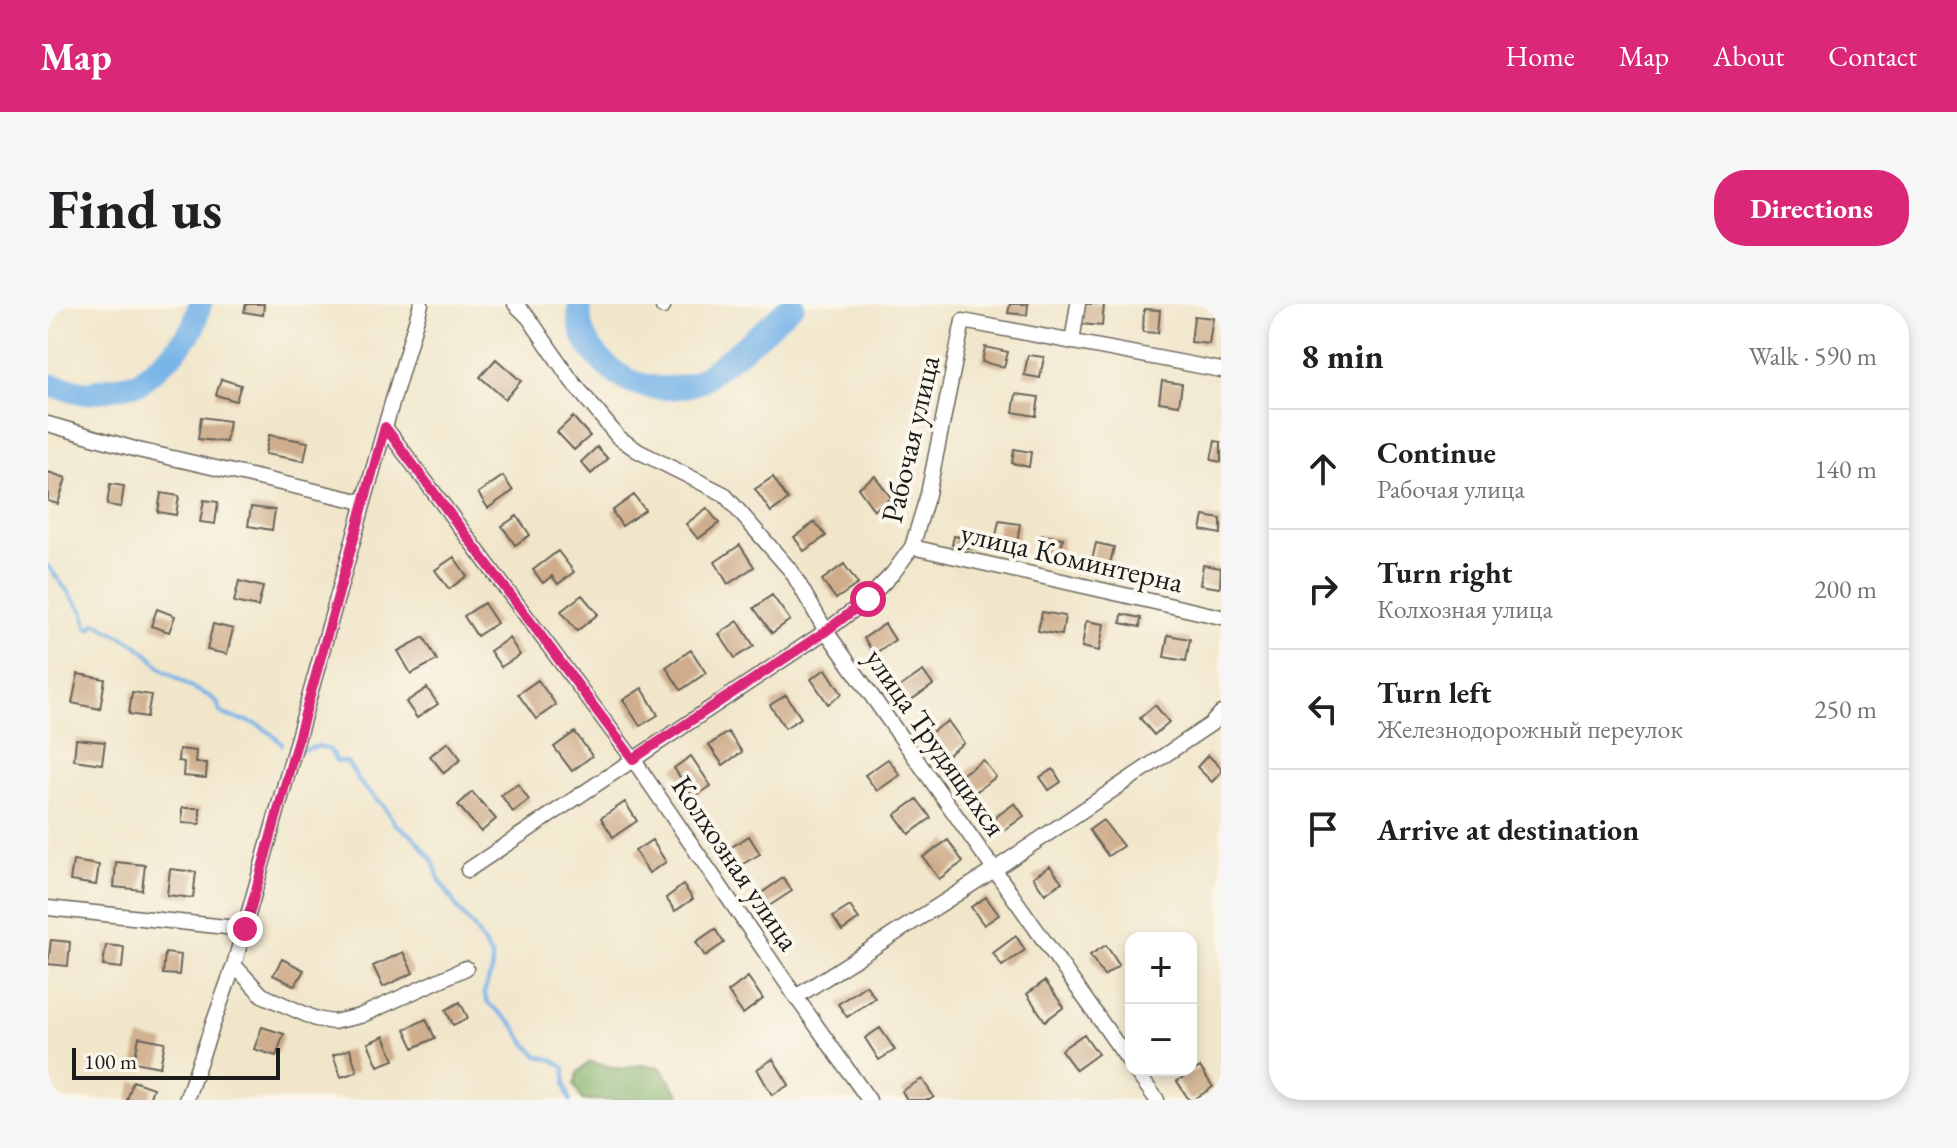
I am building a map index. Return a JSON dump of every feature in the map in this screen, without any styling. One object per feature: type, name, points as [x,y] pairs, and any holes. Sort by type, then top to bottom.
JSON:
[{"type":"street","points":[[186,1100],[245,929],[421,304]]},
{"type":"street","name":"улица Трудящихся","points":[[515,304],[529,318],[571,380],[618,437],[638,451],[724,494],[792,572],[826,631],[1125,1056]]},
{"type":"street","points":[[1078,304],[1072,342],[1221,370]]},
{"type":"street","name":"Рабочая улица","points":[[468,870],[826,631],[868,599],[893,573],[912,547],[928,494],[963,321],[1072,342]]},
{"type":"street","points":[[48,424],[138,450],[363,502]]},
{"type":"street","name":"Колхозная улица","points":[[385,427],[633,759],[869,1100]]},
{"type":"street","name":"улица Коминтерна","points":[[912,547],[1221,617]]},
{"type":"street","points":[[796,997],[1218,723]]},
{"type":"street","points":[[48,908],[245,929]]},
{"type":"street","points":[[234,965],[262,995],[316,1019],[333,1022],[360,1016],[466,968]]},
{"type":"street","points":[[1139,1076],[1157,1100]]},
{"type":"green space","points":[[590,1062],[621,1069],[640,1065],[660,1067],[683,1100],[582,1100],[574,1085],[578,1072]]},
{"type":"building","points":[[246,304],[264,304],[263,315],[244,312]]},
{"type":"building","points":[[1010,304],[1028,304],[1027,315],[1008,313]]},
{"type":"building","points":[[1084,304],[1104,304],[1102,326],[1082,324]]},
{"type":"building","points":[[1144,309],[1160,310],[1158,333],[1143,332]]},
{"type":"building","points":[[1194,316],[1213,318],[1209,344],[1191,342]]},
{"type":"building","points":[[985,347],[1008,352],[1004,367],[982,362]]},
{"type":"building","points":[[1028,355],[1044,357],[1040,378],[1024,375]]},
{"type":"building","points":[[496,359],[521,381],[505,399],[480,377]]},
{"type":"building","points":[[221,379],[241,385],[236,401],[216,395]]},
{"type":"building","points":[[1162,381],[1182,384],[1179,405],[1159,402]]},
{"type":"building","points":[[1016,394],[1039,397],[1036,416],[1013,412]]},
{"type":"building","points":[[201,417],[229,421],[226,442],[198,439]]},
{"type":"building","points":[[573,417],[590,436],[574,450],[557,432]]},
{"type":"building","points":[[269,435],[308,442],[304,461],[265,454]]},
{"type":"building","points":[[1215,441],[1221,442],[1221,462],[1211,460]]},
{"type":"building","points":[[597,447],[608,459],[591,474],[581,462]]},
{"type":"building","points":[[1014,449],[1031,452],[1029,467],[1012,463]]},
{"type":"building","points":[[48,472],[66,478],[58,504],[48,501]]},
{"type":"building","points":[[503,476],[513,491],[488,508],[478,493]]},
{"type":"building","points":[[875,476],[891,498],[874,510],[858,488]]},
{"type":"building","points":[[773,477],[788,500],[771,512],[755,489]]},
{"type":"building","points":[[110,484],[124,486],[121,507],[107,505]]},
{"type":"building","points":[[161,493],[179,496],[176,515],[158,512]]},
{"type":"building","points":[[634,495],[645,510],[622,526],[612,511]]},
{"type":"building","points":[[204,500],[218,502],[215,524],[200,522]]},
{"type":"building","points":[[251,507],[275,510],[272,530],[248,526]]},
{"type":"building","points":[[707,508],[719,523],[698,539],[686,524]]},
{"type":"building","points":[[517,516],[530,535],[515,545],[502,526]]},
{"type":"building","points":[[1204,516],[1221,519],[1221,534],[1201,530]]},
{"type":"building","points":[[999,521],[1020,524],[1016,549],[994,546]]},
{"type":"building","points":[[815,522],[826,536],[804,551],[794,537]]},
{"type":"building","points":[[962,530],[977,533],[973,549],[952,545],[954,536],[960,537]]},
{"type":"building","points":[[1041,535],[1063,538],[1060,557],[1038,554]]},
{"type":"building","points":[[1096,543],[1114,547],[1109,568],[1091,564]]},
{"type":"building","points":[[740,545],[754,567],[728,584],[715,562]]},
{"type":"building","points":[[558,551],[574,572],[558,584],[552,576],[543,583],[533,570]]},
{"type":"building","points":[[454,557],[467,576],[449,589],[435,570]]},
{"type":"building","points":[[844,564],[858,584],[836,599],[822,580]]},
{"type":"building","points":[[1203,565],[1221,568],[1220,588],[1200,585]]},
{"type":"building","points":[[239,581],[263,587],[258,607],[234,602]]},
{"type":"building","points":[[582,595],[598,614],[577,631],[561,611]]},
{"type":"building","points":[[772,595],[790,620],[772,633],[754,608]]},
{"type":"building","points":[[484,603],[497,623],[477,636],[464,616]]},
{"type":"building","points":[[157,609],[175,616],[169,632],[151,626]]},
{"type":"building","points":[[1042,612],[1065,616],[1062,635],[1038,631]]},
{"type":"building","points":[[1122,614],[1141,618],[1140,627],[1121,623]]},
{"type":"building","points":[[738,621],[754,646],[735,658],[719,634]]},
{"type":"building","points":[[1086,621],[1104,624],[1099,651],[1082,647]]},
{"type":"building","points":[[213,624],[233,629],[227,654],[207,650]]},
{"type":"building","points":[[885,624],[895,640],[874,654],[864,638]]},
{"type":"building","points":[[1168,635],[1190,639],[1186,661],[1164,657]]},
{"type":"building","points":[[424,637],[437,660],[411,674],[398,651]]},
{"type":"building","points":[[509,638],[520,655],[501,667],[490,651]]},
{"type":"building","points":[[691,650],[706,673],[681,690],[666,667]]},
{"type":"building","points":[[826,669],[842,694],[828,704],[811,679]]},
{"type":"building","points":[[923,671],[933,685],[908,702],[898,688]]},
{"type":"building","points":[[78,674],[105,679],[100,709],[72,703]]},
{"type":"building","points":[[538,680],[556,705],[536,719],[518,694]]},
{"type":"building","points":[[427,688],[438,704],[417,718],[406,702]]},
{"type":"building","points":[[642,688],[658,715],[640,726],[623,700]]},
{"type":"building","points":[[132,692],[151,695],[147,717],[129,714]]},
{"type":"building","points":[[786,695],[801,718],[785,728],[770,705]]},
{"type":"building","points":[[1155,705],[1169,722],[1154,735],[1140,718]]},
{"type":"building","points":[[948,721],[964,743],[946,756],[930,733]]},
{"type":"building","points":[[575,732],[592,756],[572,771],[554,747]]},
{"type":"building","points":[[728,732],[742,752],[723,765],[709,745]]},
{"type":"building","points":[[76,739],[105,742],[102,764],[74,760]]},
{"type":"building","points":[[448,742],[461,759],[444,773],[430,756]]},
{"type":"building","points":[[179,749],[196,751],[195,763],[207,763],[206,778],[183,776],[184,762],[178,761]]},
{"type":"building","points":[[1208,755],[1221,768],[1212,782],[1197,767]]},
{"type":"building","points":[[691,756],[711,786],[693,797],[674,768]]},
{"type":"building","points":[[888,759],[900,775],[877,791],[865,775]]},
{"type":"building","points":[[983,760],[996,777],[974,793],[961,775]]},
{"type":"building","points":[[1053,769],[1061,782],[1049,790],[1040,777]]},
{"type":"building","points":[[518,784],[529,800],[513,812],[501,795]]},
{"type":"building","points":[[472,792],[496,819],[481,832],[458,805]]},
{"type":"building","points":[[917,799],[931,818],[909,834],[895,815]]},
{"type":"building","points":[[625,802],[637,821],[613,837],[601,818]]},
{"type":"building","points":[[1015,803],[1024,816],[1002,832],[993,819]]},
{"type":"building","points":[[182,808],[200,808],[200,824],[182,823]]},
{"type":"building","points":[[1103,820],[1123,846],[1108,856],[1089,830]]},
{"type":"building","points":[[749,836],[760,854],[741,865],[730,848]]},
{"type":"building","points":[[652,840],[666,862],[649,873],[635,851]]},
{"type":"building","points":[[948,840],[963,862],[939,879],[923,857]]},
{"type":"building","points":[[73,861],[99,865],[96,885],[70,881]]},
{"type":"building","points":[[116,862],[145,865],[142,890],[114,887]]},
{"type":"building","points":[[1050,866],[1062,882],[1045,894],[1033,877]]},
{"type":"building","points":[[170,869],[196,872],[193,898],[167,895]]},
{"type":"building","points":[[783,878],[792,891],[769,906],[760,894]]},
{"type":"building","points":[[683,885],[693,899],[675,911],[666,898]]},
{"type":"building","points":[[986,897],[999,915],[984,925],[971,907]]},
{"type":"building","points":[[850,906],[859,919],[842,931],[833,917]]},
{"type":"building","points":[[715,929],[724,943],[705,956],[696,942]]},
{"type":"building","points":[[1016,936],[1025,950],[1002,966],[993,953]]},
{"type":"building","points":[[51,940],[70,942],[68,966],[48,964]]},
{"type":"building","points":[[106,945],[124,947],[122,968],[103,966]]},
{"type":"building","points":[[1106,945],[1119,965],[1104,976],[1090,955]]},
{"type":"building","points":[[403,952],[413,973],[383,987],[373,966]]},
{"type":"building","points":[[165,953],[181,955],[179,975],[163,974]]},
{"type":"building","points":[[282,959],[304,970],[295,986],[273,975]]},
{"type":"building","points":[[748,977],[763,999],[743,1014],[728,992]]},
{"type":"building","points":[[1045,981],[1064,1007],[1045,1021],[1027,994]]},
{"type":"building","points":[[866,985],[875,998],[847,1017],[838,1004]]},
{"type":"building","points":[[460,1002],[468,1018],[453,1025],[446,1010]]},
{"type":"building","points":[[426,1019],[435,1038],[414,1048],[405,1029]]},
{"type":"building","points":[[262,1027],[284,1034],[276,1056],[254,1049]]},
{"type":"building","points":[[880,1028],[895,1050],[879,1060],[865,1038]]},
{"type":"building","points":[[1084,1034],[1098,1054],[1076,1070],[1061,1050]]},
{"type":"building","points":[[384,1036],[394,1060],[378,1066],[368,1043]]},
{"type":"building","points":[[139,1037],[165,1042],[160,1067],[134,1062]]},
{"type":"building","points":[[350,1049],[357,1072],[341,1077],[333,1055]]},
{"type":"building","points":[[773,1059],[789,1085],[772,1095],[757,1069]]},
{"type":"building","points":[[1200,1067],[1213,1087],[1189,1100],[1177,1081],[1185,1076],[1197,1076]]},
{"type":"building","points":[[922,1079],[934,1097],[929,1100],[907,1100],[902,1091]]},
{"type":"building","points":[[133,1081],[153,1088],[149,1100],[127,1100]]},
{"type":"waterway","points":[[48,385],[87,393],[139,383],[174,352],[193,328],[200,304]]},
{"type":"waterway","points":[[580,304],[582,330],[598,357],[625,378],[660,388],[685,386],[704,378],[750,343],[793,304]]},
{"type":"waterway","points":[[48,566],[83,611],[88,628],[91,629],[95,623],[134,643],[161,668],[211,697],[218,704],[220,712],[257,725],[282,744]]},
{"type":"waterway","points":[[303,750],[320,746],[330,750],[336,761],[347,762],[395,824],[413,836],[433,860],[439,879],[492,958],[492,971],[484,992],[487,1002],[514,1025],[538,1056],[554,1060],[565,1068],[565,1085],[570,1100]]},
{"type":"route","points":[[245,929],[385,427],[633,759],[826,631],[868,599]]}]
